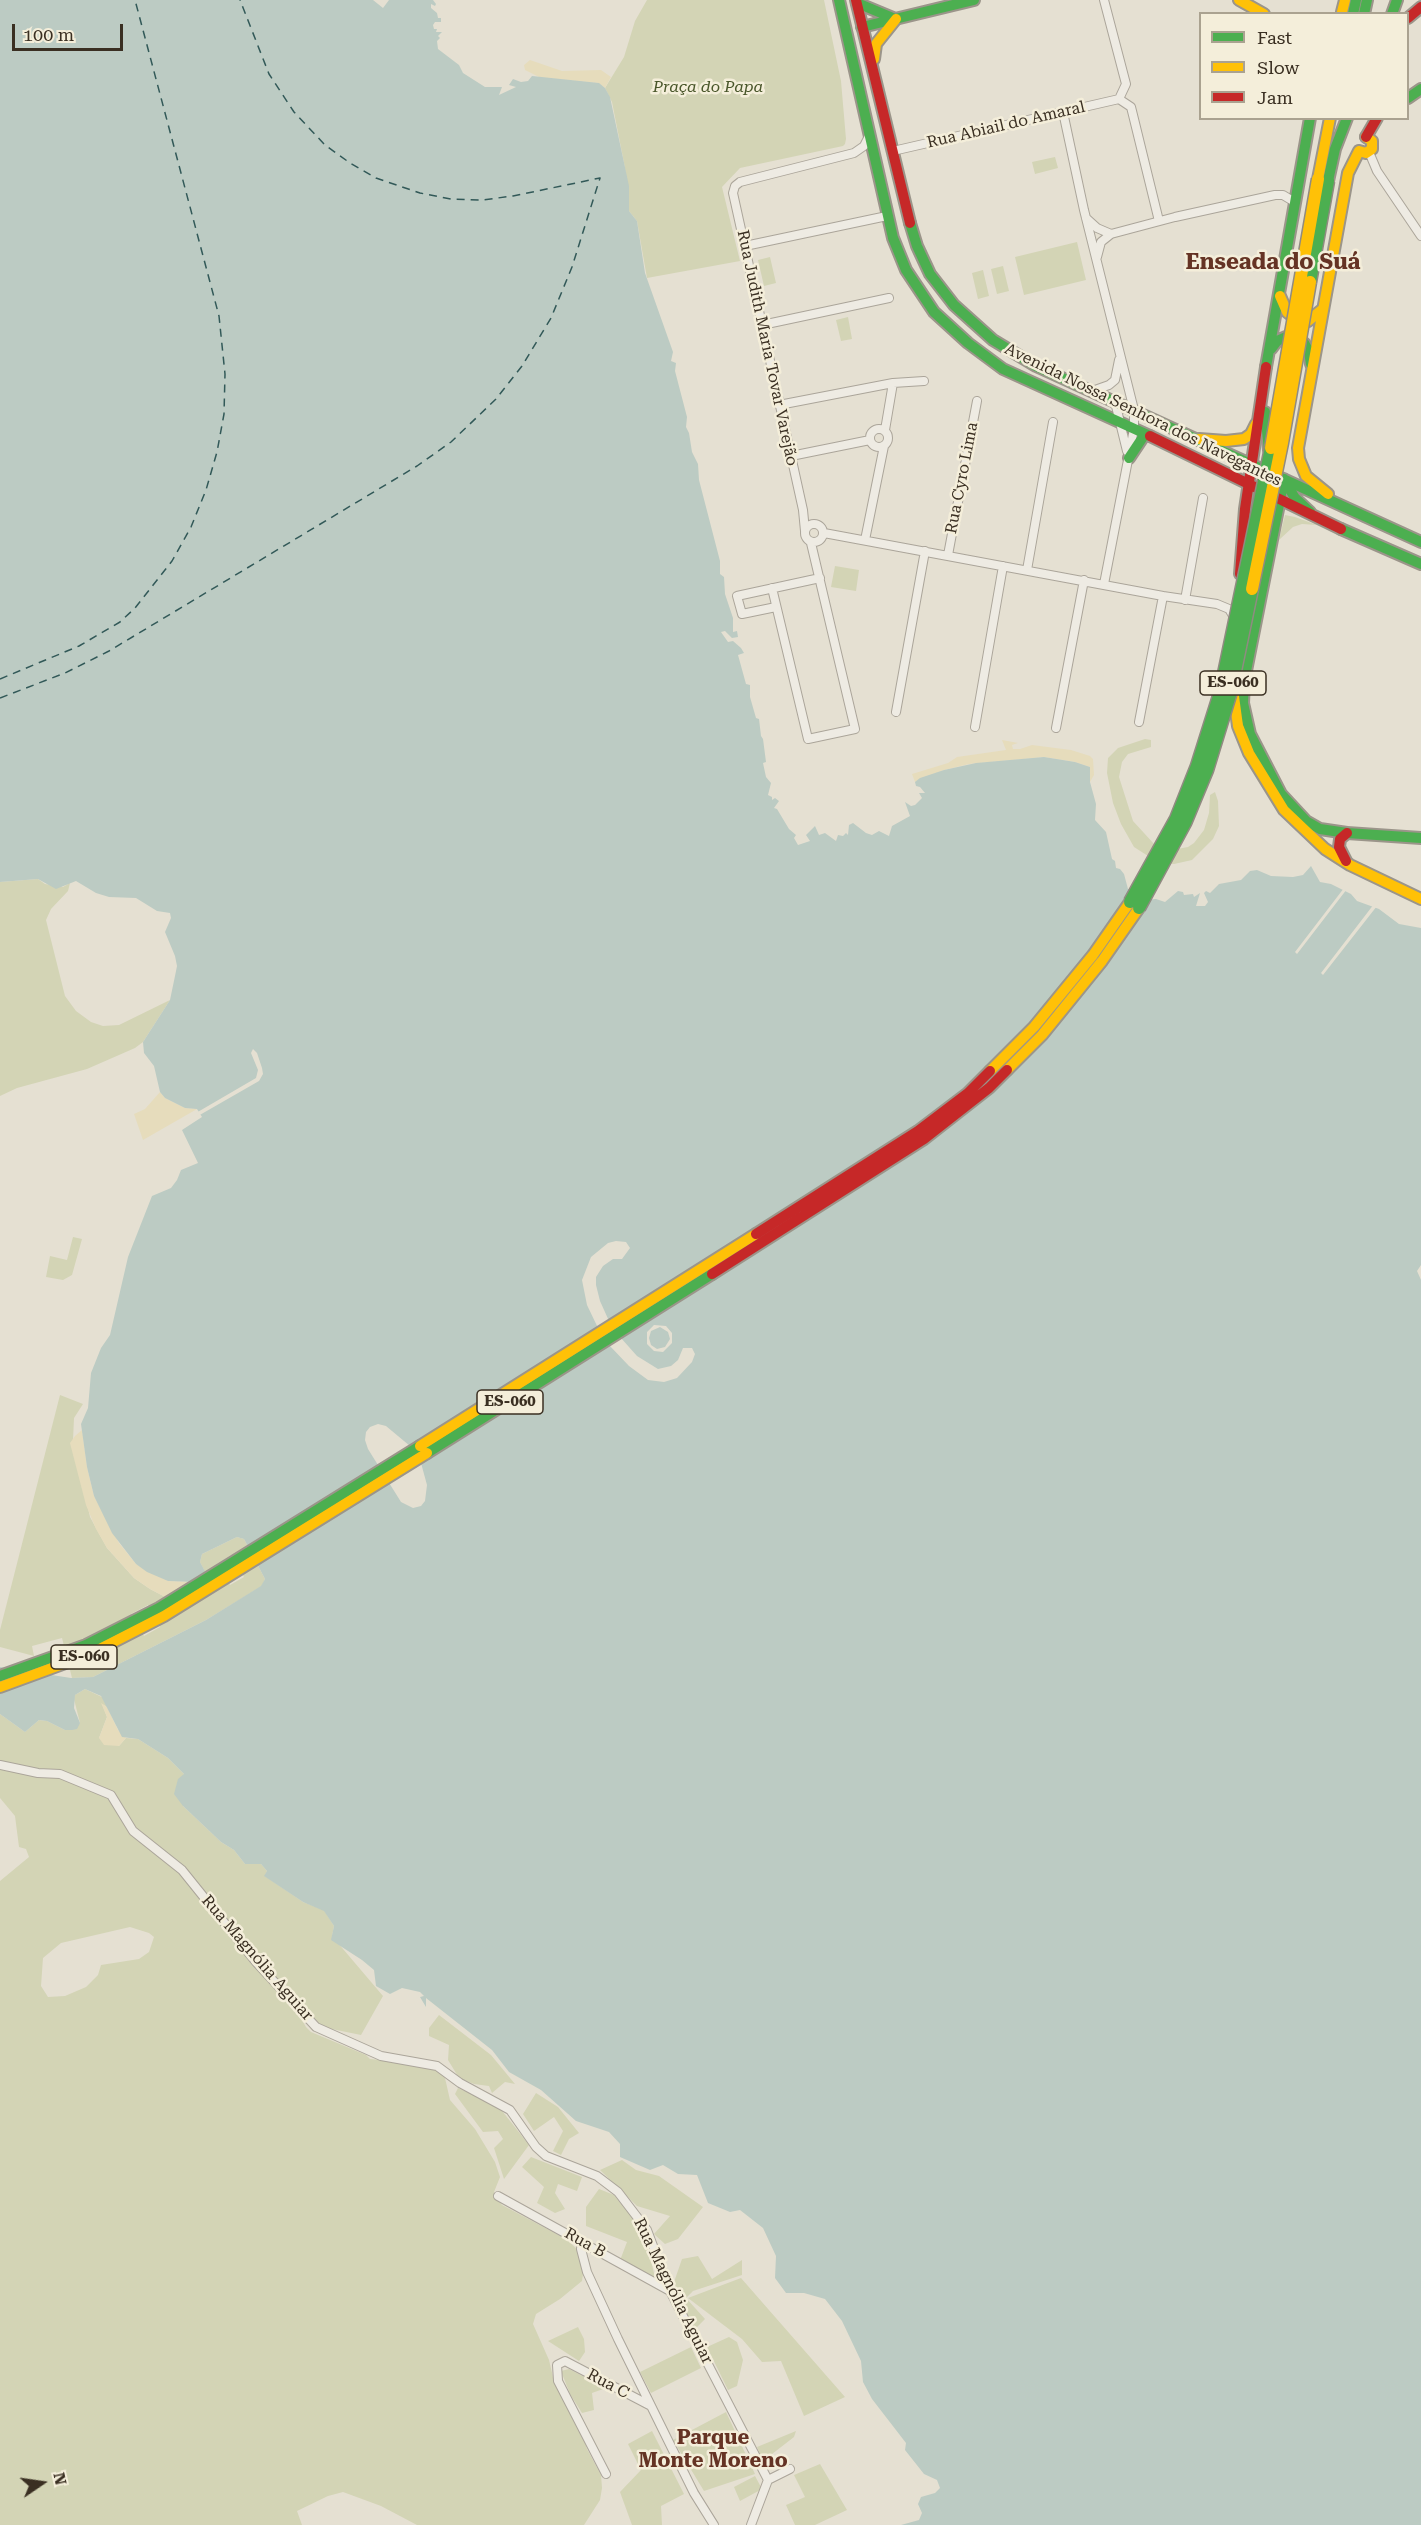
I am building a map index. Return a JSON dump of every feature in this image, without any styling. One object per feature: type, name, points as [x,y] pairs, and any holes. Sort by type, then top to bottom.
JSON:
[{"type":"main road","points":[[842,0],[862,27],[974,0]]},
{"type":"main road","name":"Avenida Nossa Senhora dos Navegantes","points":[[842,0],[886,216],[893,238],[912,279],[934,312],[968,343],[1003,369],[1140,432],[1228,477],[1248,493],[1280,501],[1421,564]]},
{"type":"main road","points":[[1239,0],[1260,12]]},
{"type":"main road","points":[[1347,8],[1356,0]]},
{"type":"main road","points":[[857,2],[882,15],[896,19]]},
{"type":"main road","name":"Avenida Nossa Senhora dos Navegantes","points":[[857,2],[907,213],[917,246],[930,274],[954,305],[993,340],[1036,366],[1354,512]]},
{"type":"main road","points":[[1409,16],[1421,7]]},
{"type":"main road","points":[[873,67],[876,44],[887,27],[896,19]]},
{"type":"main road","points":[[1310,120],[1263,385],[1248,493],[1231,664],[1234,710],[1249,753],[1270,790],[1292,819],[1317,843],[1350,865],[1421,899]]},
{"type":"main road","name":"ES-060","points":[[0,1687],[71,1662],[146,1626],[557,1373],[924,1139],[989,1088],[1042,1035],[1102,962],[1149,891],[1185,823],[1216,742],[1245,632],[1282,442],[1323,180],[1330,120]]},
{"type":"main road","name":"ES-060","points":[[0,1676],[86,1645],[159,1608],[560,1359],[936,1118],[996,1068],[1047,1014],[1104,940],[1150,869],[1176,819],[1209,730],[1234,630],[1323,180],[1346,120]]},
{"type":"main road","points":[[1338,139],[1352,120]]},
{"type":"main road","points":[[1376,120],[1366,136],[1358,140],[1356,145],[1364,151],[1348,173],[1298,448],[1299,459],[1306,476],[1315,485],[1354,512],[1421,542]]},
{"type":"main road","points":[[1280,296],[1287,312],[1296,319],[1308,321],[1324,308]]},
{"type":"main road","points":[[1270,351],[1277,340],[1320,331]]},
{"type":"main road","points":[[1286,337],[1294,337],[1304,343],[1309,352],[1312,370]]},
{"type":"main road","points":[[1263,385],[1269,450],[1295,498],[1319,520]]},
{"type":"main road","points":[[1192,439],[1226,441],[1244,439],[1251,434],[1259,418]]},
{"type":"main road","points":[[1129,458],[1140,432]]},
{"type":"main road","points":[[1284,479],[1244,681],[1243,703],[1246,720],[1257,749],[1281,794],[1306,820],[1320,829],[1421,838]]},
{"type":"main road","points":[[1347,833],[1340,839],[1339,847],[1350,865]]},
{"type":"street","points":[[1104,0],[1126,84],[1119,99],[1131,107],[1159,221]]},
{"type":"street","name":"Rua Abiail do Amaral","points":[[893,151],[1119,99]]},
{"type":"street","points":[[1062,112],[1085,217],[1140,432]]},
{"type":"street","name":"Rua Judith Maria Tovar Varejão","points":[[805,531],[803,510],[733,193],[735,186],[740,182],[854,153],[864,146],[869,136]]},
{"type":"street","points":[[1364,151],[1421,236]]},
{"type":"street","points":[[1097,262],[1101,242],[1111,234],[1275,195],[1284,195],[1294,204]]},
{"type":"street","points":[[745,246],[886,216]]},
{"type":"street","points":[[1085,217],[1097,228],[1111,234]]},
{"type":"street","points":[[762,325],[889,298]]},
{"type":"street","points":[[1092,391],[1109,385],[1115,380],[1119,355]]},
{"type":"street","points":[[779,405],[893,383],[924,381]]},
{"type":"street","points":[[865,540],[884,446],[889,440],[885,430],[893,383]]},
{"type":"street","name":"Rua Cyro Lima","points":[[948,555],[977,401]]},
{"type":"street","points":[[1104,584],[1129,458],[1115,402]]},
{"type":"street","points":[[1027,570],[1053,423]]},
{"type":"street","points":[[870,441],[873,430],[879,428],[885,430]]},
{"type":"street","points":[[791,456],[870,441],[878,447],[884,446]]},
{"type":"street","points":[[1185,600],[1203,498]]},
{"type":"street","points":[[803,510],[824,533],[1163,596],[1217,604],[1232,601],[1239,590]]},
{"type":"street","points":[[772,588],[808,739],[855,729],[811,543],[805,536],[805,531],[811,524],[817,524]]},
{"type":"street","points":[[811,543],[819,542],[824,533]]},
{"type":"street","points":[[896,712],[925,551]]},
{"type":"street","points":[[975,727],[1003,566]]},
{"type":"street","points":[[776,607],[742,614],[737,596],[820,578]]},
{"type":"street","points":[[1056,728],[1084,580]]},
{"type":"street","points":[[1139,722],[1163,596]]},
{"type":"street","points":[[1217,604],[1234,613],[1236,622]]},
{"type":"street","name":"Rua Magnólia Aguiar","points":[[0,1765],[38,1773],[60,1774],[111,1795],[133,1831],[182,1870],[256,1962],[316,2027],[381,2055],[437,2066],[460,2083],[510,2110],[536,2147],[546,2156],[597,2176],[608,2183],[640,2219],[670,2291],[768,2480]]},
{"type":"street","name":"Rua B","points":[[498,2196],[670,2291]]},
{"type":"street","points":[[582,2241],[580,2249],[587,2272],[694,2493],[714,2525]]},
{"type":"street","name":"Rua C","points":[[606,2474],[558,2381],[556,2367],[565,2361],[651,2406]]},
{"type":"street","points":[[751,2525],[768,2480],[790,2469]]},
{"type":"green space","name":"Praça do Papa","points":[[647,0],[824,0],[841,81],[846,139],[843,146],[740,168],[722,187],[740,261],[647,278],[637,221],[629,211],[625,168],[612,102],[605,88],[624,57],[635,21]]},
{"type":"green space","points":[[1055,157],[1058,168],[1035,174],[1032,162]]},
{"type":"green space","points":[[1077,242],[1086,280],[1024,295],[1015,257]]},
{"type":"green space","points":[[770,257],[776,283],[764,286],[758,260]]},
{"type":"green space","points":[[1003,266],[1009,291],[997,294],[991,269]]},
{"type":"green space","points":[[983,270],[989,296],[978,299],[972,273]]},
{"type":"green space","points":[[848,317],[852,339],[841,341],[836,320]]},
{"type":"green space","points":[[1285,515],[1317,525],[1302,524],[1293,527],[1279,540]]},
{"type":"green space","points":[[835,566],[859,570],[856,591],[831,587]]},
{"type":"green space","points":[[1145,739],[1151,740],[1151,747],[1128,754],[1122,762],[1119,777],[1133,821],[1155,845],[1172,850],[1188,847],[1194,843],[1204,830],[1209,813],[1210,795],[1215,792],[1218,801],[1219,826],[1213,839],[1192,860],[1174,864],[1159,863],[1134,847],[1121,824],[1113,803],[1107,773],[1108,758],[1118,748]]},
{"type":"green space","points":[[38,879],[45,884],[63,887],[70,883],[68,891],[51,909],[46,920],[65,996],[76,1011],[91,1022],[103,1026],[119,1025],[170,1000],[143,1042],[135,1048],[87,1069],[17,1088],[0,1096],[0,882]]},
{"type":"green space","points":[[73,1237],[82,1239],[72,1275],[63,1280],[46,1277],[50,1256],[67,1260]]},
{"type":"green space","points":[[60,1395],[83,1404],[74,1418],[73,1440],[90,1517],[107,1548],[134,1578],[171,1600],[209,1580],[200,1562],[202,1554],[237,1537],[244,1539],[265,1579],[262,1586],[206,1620],[93,1677],[72,1678],[62,1638],[32,1646],[34,1656],[0,1647],[0,1630]],"holes":[[[231,1555],[244,1577],[230,1585],[217,1564]],[[148,1605],[160,1627],[144,1636],[131,1614]]]},
{"type":"green space","points":[[85,1689],[104,1698],[107,1707],[102,1704],[107,1717],[99,1738],[119,1746],[126,1738],[138,1739],[168,1758],[184,1774],[183,1806],[221,1842],[234,1850],[245,1864],[261,1864],[267,1871],[265,1876],[303,1902],[324,1910],[334,1926],[332,1936],[383,1996],[361,2035],[322,2027],[281,1979],[279,1984],[281,1995],[297,2011],[306,2027],[311,2032],[366,2055],[370,2059],[422,2064],[437,2070],[445,2078],[450,2100],[475,2129],[495,2162],[500,2177],[494,2192],[498,2200],[502,2205],[566,2239],[578,2250],[583,2274],[582,2281],[560,2299],[536,2314],[533,2324],[549,2360],[553,2377],[577,2420],[587,2449],[601,2475],[600,2500],[584,2525],[417,2525],[381,2506],[343,2492],[328,2496],[297,2511],[302,2525],[0,2525],[0,1881],[29,1857],[26,1849],[19,1847],[15,1816],[0,1798],[0,1714],[25,1732],[39,1720],[47,1721],[65,1730],[80,1723],[75,1695]],"holes":[[[130,1927],[154,1937],[149,1952],[139,1959],[101,1965],[98,1975],[86,1987],[65,1996],[48,1997],[41,1986],[43,1958],[61,1943]]]},
{"type":"green space","points":[[439,2015],[491,2055],[515,2084],[505,2082],[492,2093],[489,2086],[474,2084],[459,2078],[448,2060],[449,2045],[429,2036],[429,2028]]},
{"type":"green space","points":[[458,2088],[499,2107],[529,2145],[504,2179],[494,2148],[503,2139],[498,2131],[483,2132],[455,2094]]},
{"type":"green space","points":[[536,2093],[558,2107],[579,2133],[569,2139],[561,2155],[553,2151],[563,2131],[554,2117],[534,2131],[523,2114]]},
{"type":"green space","points":[[531,2157],[582,2177],[577,2191],[558,2184],[555,2193],[565,2209],[555,2213],[537,2203],[544,2187],[522,2167]]},
{"type":"green space","points":[[622,2160],[636,2170],[659,2176],[703,2207],[678,2239],[665,2244],[654,2234],[670,2216],[637,2206],[600,2170]]},
{"type":"green space","points":[[599,2189],[614,2195],[643,2230],[655,2277],[619,2263],[627,2242],[586,2226],[586,2207]]},
{"type":"green space","points":[[698,2256],[712,2279],[742,2260],[742,2275],[693,2291],[686,2298],[705,2319],[694,2330],[673,2285],[682,2259]]},
{"type":"green space","points":[[741,2278],[845,2397],[804,2416],[781,2361],[762,2362],[742,2339],[688,2298]]},
{"type":"green space","points":[[578,2327],[584,2339],[585,2352],[579,2361],[548,2341]]},
{"type":"green space","points":[[729,2337],[737,2342],[743,2360],[737,2386],[728,2390],[707,2347]]},
{"type":"green space","points":[[691,2347],[701,2368],[651,2393],[640,2372]]},
{"type":"green space","points":[[569,2369],[606,2388],[592,2393],[594,2410],[582,2413],[570,2394],[561,2371]]},
{"type":"green space","points":[[726,2412],[755,2474],[704,2491],[673,2440]]},
{"type":"green space","points":[[652,2431],[684,2494],[661,2506],[662,2525],[632,2525],[620,2492],[641,2470],[628,2444]]},
{"type":"green space","points":[[796,2431],[794,2437],[763,2461],[757,2447]]},
{"type":"green space","points":[[820,2464],[847,2510],[815,2525],[795,2525],[786,2505],[805,2497],[794,2475]]},
{"type":"green space","points":[[755,2476],[762,2489],[740,2501],[734,2487]]},
{"type":"sand","points":[[530,60],[562,71],[601,70],[611,77],[605,88],[598,83],[541,78],[525,70],[524,65]]},
{"type":"sand","points":[[1002,740],[1018,743],[1012,745],[1013,749],[1032,745],[1071,750],[1090,756],[1093,759],[1094,775],[1090,782],[1090,767],[1044,757],[969,764],[944,770],[915,782],[912,774],[948,763],[957,757],[1006,750]]},
{"type":"sand","points":[[160,1092],[165,1098],[185,1108],[197,1109],[143,1140],[134,1114],[145,1109]]},
{"type":"sand","points":[[82,1430],[94,1496],[119,1543],[136,1564],[168,1581],[196,1582],[171,1600],[134,1578],[107,1548],[96,1529],[86,1505],[70,1443]]},
{"type":"sand","points":[[101,1703],[107,1707],[118,1730],[126,1738],[119,1746],[104,1745],[99,1738],[107,1717]]},
{"type":"shaded area","points":[[0,0],[373,0],[383,8],[389,0],[433,0],[436,4],[435,6],[431,4],[431,8],[437,13],[438,18],[441,18],[441,22],[435,22],[433,25],[434,29],[437,29],[436,32],[442,32],[438,36],[440,38],[437,41],[438,49],[459,65],[463,73],[485,87],[502,87],[499,95],[516,87],[509,85],[513,79],[521,82],[528,81],[532,76],[599,83],[605,88],[610,97],[629,186],[629,211],[637,221],[645,273],[673,352],[671,361],[676,363],[675,371],[687,417],[686,427],[692,452],[698,464],[699,480],[720,561],[720,574],[724,577],[725,594],[733,618],[733,632],[737,631],[738,637],[732,638],[725,631],[721,632],[728,642],[733,641],[744,653],[738,655],[746,684],[750,685],[750,697],[756,718],[759,719],[766,762],[763,763],[766,777],[771,783],[768,795],[772,797],[772,800],[775,798],[779,801],[774,808],[796,835],[794,838],[798,845],[810,841],[806,835],[815,826],[819,835],[825,833],[836,841],[838,835],[843,836],[846,833],[848,835],[849,825],[853,823],[866,833],[872,835],[879,831],[889,836],[892,826],[910,816],[905,802],[911,806],[915,805],[922,798],[919,793],[925,793],[916,786],[915,782],[920,778],[976,763],[1044,757],[1090,767],[1090,782],[1096,804],[1095,820],[1106,832],[1112,859],[1115,861],[1116,868],[1124,874],[1128,889],[1135,889],[1143,900],[1156,899],[1165,902],[1178,891],[1183,892],[1184,895],[1193,894],[1194,897],[1200,893],[1196,906],[1205,906],[1208,902],[1204,893],[1206,891],[1210,893],[1219,884],[1241,880],[1250,871],[1257,870],[1271,876],[1293,877],[1303,875],[1311,866],[1320,882],[1331,884],[1351,894],[1357,901],[1379,909],[1399,924],[1421,928],[1421,1265],[1417,1271],[1421,1280],[1421,2525],[901,2525],[919,2520],[922,2513],[918,2504],[921,2497],[935,2493],[940,2488],[937,2480],[924,2474],[905,2450],[906,2443],[872,2399],[863,2382],[861,2361],[842,2321],[825,2299],[804,2293],[786,2293],[775,2278],[776,2256],[763,2228],[740,2210],[730,2212],[708,2203],[697,2175],[678,2174],[663,2165],[650,2170],[620,2157],[620,2144],[609,2132],[576,2121],[541,2090],[509,2072],[492,2050],[426,1998],[426,2007],[420,1997],[424,1996],[420,1992],[402,1988],[390,1994],[376,1986],[374,1970],[331,1940],[334,1926],[324,1911],[303,1902],[264,1876],[267,1871],[261,1864],[245,1864],[234,1850],[221,1842],[183,1806],[174,1794],[178,1779],[184,1774],[168,1758],[138,1739],[122,1737],[101,1696],[85,1689],[75,1695],[74,1708],[80,1723],[77,1729],[72,1730],[65,1730],[47,1721],[39,1720],[25,1732],[0,1714],[0,1667],[71,1678],[93,1677],[206,1620],[261,1586],[265,1579],[244,1539],[237,1537],[202,1554],[200,1562],[208,1577],[196,1582],[168,1581],[147,1572],[136,1564],[112,1533],[94,1496],[87,1467],[81,1424],[88,1408],[91,1373],[101,1348],[110,1335],[128,1257],[152,1196],[171,1188],[181,1170],[198,1163],[182,1130],[202,1117],[197,1109],[185,1108],[165,1098],[160,1092],[154,1066],[144,1053],[143,1042],[170,1000],[177,966],[165,932],[171,918],[170,913],[157,911],[136,898],[109,897],[96,893],[76,881],[56,889],[38,879],[0,882]]},
{"type":"pier","points":[[1344,888],[1347,889],[1297,954],[1295,952]]},
{"type":"pier","points":[[1374,904],[1377,906],[1323,975],[1321,973]]},
{"type":"pier","points":[[253,1049],[257,1053],[262,1068],[263,1074],[259,1081],[198,1116],[196,1113],[256,1078],[258,1070],[251,1053]]},
{"type":"pier","points":[[992,1092],[963,1117],[909,1155],[621,1338],[637,1356],[658,1369],[671,1366],[678,1360],[683,1348],[692,1348],[695,1354],[692,1362],[677,1378],[664,1382],[648,1380],[629,1366],[609,1345],[421,1463],[427,1485],[425,1501],[421,1506],[413,1508],[401,1502],[368,1449],[365,1440],[366,1432],[370,1427],[378,1424],[386,1426],[410,1446],[598,1328],[587,1305],[582,1280],[591,1257],[608,1243],[626,1242],[630,1248],[622,1259],[613,1259],[603,1266],[596,1277],[600,1301],[609,1321]]},
{"type":"pier","points":[[654,1325],[666,1326],[672,1333],[672,1343],[663,1352],[654,1351],[647,1344],[647,1332]],"holes":[[[660,1327],[668,1332],[670,1339],[665,1347],[657,1349],[651,1345],[649,1338],[651,1331]]]},
{"type":"ferry route","points":[[0,679],[79,646],[120,622],[135,608],[172,561],[191,527],[206,490],[217,452],[224,414],[225,374],[219,316],[135,0]]},
{"type":"ferry route","points":[[0,698],[65,673],[109,651],[417,466],[451,442],[496,399],[522,366],[551,318],[572,267],[600,178],[482,200],[451,199],[420,193],[376,178],[325,145],[294,112],[269,74],[240,0]]},
{"type":"traffic: fast","points":[[839,0],[893,238],[906,270],[934,312],[968,343],[1003,369],[1150,436]]},
{"type":"traffic: fast","points":[[862,27],[974,0]]},
{"type":"traffic: fast","points":[[1353,12],[1356,0]]},
{"type":"traffic: fast","points":[[1364,12],[1367,0]]},
{"type":"traffic: fast","points":[[1393,12],[1397,0]]},
{"type":"traffic: fast","points":[[857,3],[893,18]]},
{"type":"traffic: fast","points":[[1409,97],[1421,89]]},
{"type":"traffic: fast","points":[[1266,367],[1310,120]]},
{"type":"traffic: fast","points":[[1328,181],[1335,149],[1346,120]]},
{"type":"traffic: fast","points":[[1310,282],[1328,181]]},
{"type":"traffic: fast","points":[[910,223],[917,246],[930,274],[954,305],[993,340],[1036,366],[1421,542]]},
{"type":"traffic: fast","points":[[1271,349],[1277,341],[1286,337],[1294,337],[1304,343],[1309,352],[1311,364]]},
{"type":"traffic: fast","points":[[1265,412],[1269,450]]},
{"type":"traffic: fast","points":[[1129,458],[1145,434]]},
{"type":"traffic: fast","points":[[1130,902],[1176,819],[1197,766],[1220,693],[1271,448]]},
{"type":"traffic: fast","points":[[1284,479],[1244,681],[1243,703],[1250,734],[1281,794],[1306,821],[1320,829],[1347,833],[1421,838]]},
{"type":"traffic: fast","points":[[1284,480],[1295,498],[1310,512]]},
{"type":"traffic: fast","points":[[1341,529],[1421,564]]},
{"type":"traffic: fast","points":[[1139,908],[1185,823],[1207,770],[1230,695],[1252,589]]},
{"type":"traffic: fast","points":[[427,1453],[712,1274]]},
{"type":"traffic: fast","points":[[0,1676],[86,1645],[159,1608],[420,1446]]},
{"type":"traffic: slow","points":[[1239,0],[1260,12]]},
{"type":"traffic: slow","points":[[1342,12],[1345,0]]},
{"type":"traffic: slow","points":[[874,59],[876,44],[896,19]]},
{"type":"traffic: slow","points":[[1318,179],[1330,120]]},
{"type":"traffic: slow","points":[[1359,151],[1366,153],[1372,149],[1372,141],[1366,137]]},
{"type":"traffic: slow","points":[[1328,494],[1306,476],[1299,459],[1298,448],[1348,173],[1359,151]]},
{"type":"traffic: slow","points":[[1271,448],[1318,179]]},
{"type":"traffic: slow","points":[[1252,589],[1282,443],[1310,282]]},
{"type":"traffic: slow","points":[[1280,296],[1287,312],[1296,319],[1308,321],[1323,309]]},
{"type":"traffic: slow","points":[[1199,439],[1226,441],[1244,439],[1251,434],[1256,424]]},
{"type":"traffic: slow","points":[[1233,689],[1238,726],[1249,753],[1284,810],[1325,849],[1350,865],[1421,899]]},
{"type":"traffic: slow","points":[[990,1071],[1034,1027],[1093,955],[1130,902]]},
{"type":"traffic: slow","points":[[1007,1070],[1042,1035],[1102,961],[1139,908]]},
{"type":"traffic: slow","points":[[420,1446],[756,1234]]},
{"type":"traffic: slow","points":[[0,1687],[90,1654],[164,1616],[427,1453]]},
{"type":"traffic: jam","points":[[856,0],[910,223]]},
{"type":"traffic: jam","points":[[1409,17],[1421,7]]},
{"type":"traffic: jam","points":[[1366,137],[1376,120]]},
{"type":"traffic: jam","points":[[1240,574],[1245,509],[1266,367]]},
{"type":"traffic: jam","points":[[1150,436],[1341,529]]},
{"type":"traffic: jam","points":[[1346,861],[1339,847],[1340,839],[1347,833]]},
{"type":"traffic: jam","points":[[712,1274],[924,1139],[989,1088],[1007,1070]]},
{"type":"traffic: jam","points":[[756,1234],[918,1131],[968,1093],[990,1071]]},
{"type":"district","name":"Enseada do Suá","points":[[1273,263]]},
{"type":"district","name":"Parque Monte Moreno","points":[[713,2450]]}]
